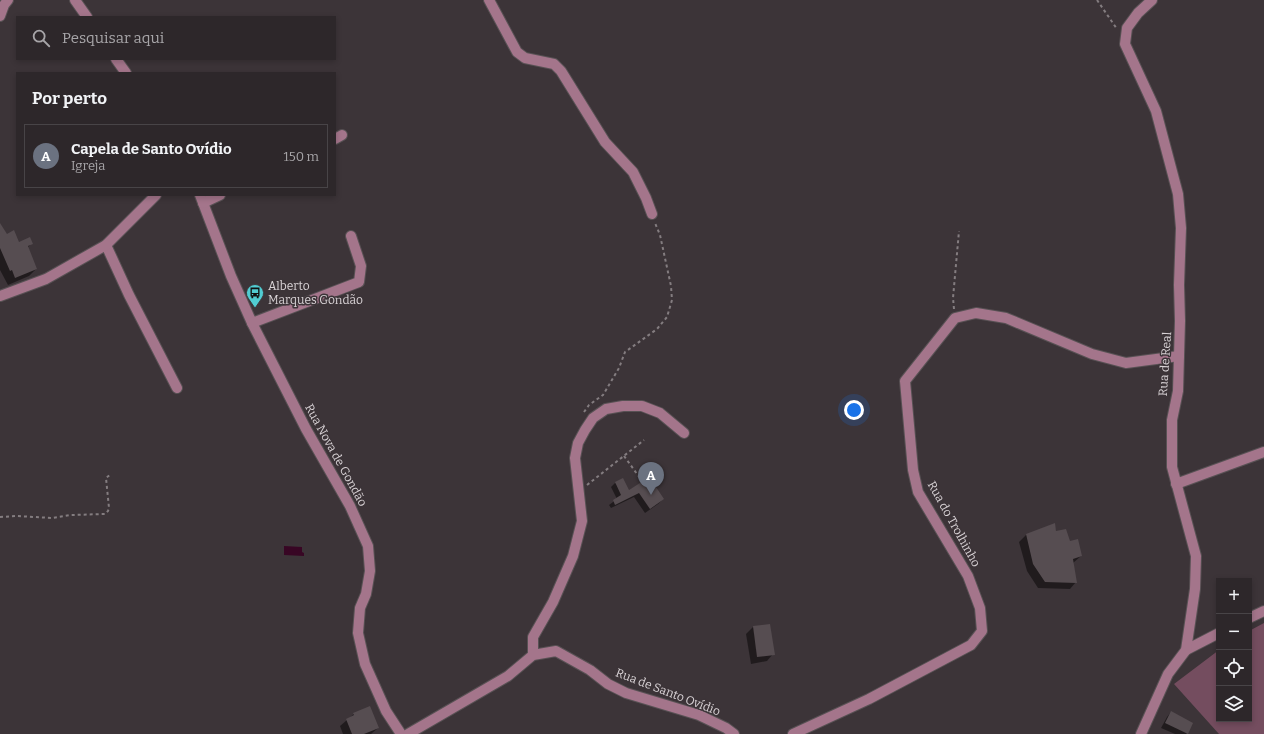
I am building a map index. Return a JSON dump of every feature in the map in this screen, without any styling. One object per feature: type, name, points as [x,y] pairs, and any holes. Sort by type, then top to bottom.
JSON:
[{"type":"street","points":[[0,16],[4,5],[8,0]]},
{"type":"street","points":[[75,0],[86,16]]},
{"type":"street","points":[[489,0],[517,52],[525,58],[554,64],[561,71],[605,142],[633,172],[652,214]]},
{"type":"street","points":[[1125,36],[1127,28],[1138,13],[1152,0]]},
{"type":"street","name":"Rua de Real","points":[[1125,36],[1125,44],[1156,111],[1178,194],[1181,228],[1179,285],[1180,321],[1178,391],[1172,420],[1172,467],[1196,556],[1195,589],[1186,650],[1168,674],[1141,734]]},
{"type":"street","points":[[117,60],[125,72]]},
{"type":"street","points":[[0,296],[46,279],[106,245],[155,196]]},
{"type":"street","points":[[201,199],[215,196]]},
{"type":"street","name":"Rua Nova de Gondão","points":[[201,199],[231,276],[252,323],[306,429],[350,506],[368,546],[370,571],[366,594],[360,608],[358,633],[365,664],[386,711],[401,734]]},
{"type":"street","points":[[252,323],[359,282],[361,266],[351,236]]},
{"type":"street","points":[[106,245],[129,295],[177,388]]},
{"type":"street","points":[[955,318],[976,313],[1006,318],[1092,354],[1126,363],[1179,356]]},
{"type":"street","name":"Rua do Trolhinho","points":[[793,734],[869,699],[971,645],[982,631],[980,608],[968,576],[918,492],[913,470],[908,421],[905,381],[955,318]]},
{"type":"street","points":[[533,656],[533,637],[553,602],[573,556],[582,521],[575,458],[578,443],[593,418],[606,409],[623,406],[642,406],[660,413],[684,433]]},
{"type":"street","points":[[1176,484],[1264,452]]},
{"type":"street","points":[[1252,617],[1264,611]]},
{"type":"street","points":[[1186,650],[1216,635]]},
{"type":"street","name":"Rua de Santo Ovídio","points":[[408,734],[508,676],[533,656],[556,651],[590,670],[608,684],[626,693],[699,715],[726,728],[734,734]]},
{"type":"path","points":[[1097,0],[1119,31],[1125,36]]},
{"type":"path","points":[[582,415],[589,405],[603,395],[619,368],[625,352],[657,329],[667,317],[672,300],[671,286],[660,235],[652,214]]},
{"type":"path","points":[[955,318],[953,298],[959,232]]},
{"type":"path","points":[[578,492],[644,440]]},
{"type":"path","points":[[624,456],[640,478]]},
{"type":"path","points":[[0,517],[17,516],[52,518],[71,515],[105,514],[109,508],[106,478],[111,474]]},
{"type":"shaded area","points":[[284,546],[302,547],[304,556],[284,555]]},
{"type":"shaded area","points":[[1264,623],[1264,734],[1219,734],[1174,684],[1216,652],[1216,722],[1252,722],[1252,629]]},
{"type":"building","points":[[0,223],[7,234],[14,230],[19,242],[30,237],[33,244],[28,246],[37,269],[15,278],[12,270],[10,271],[0,248]]},
{"type":"building","points":[[623,478],[629,490],[646,479],[649,483],[652,481],[664,499],[650,509],[639,493],[615,505],[613,500],[621,495],[615,482]]},
{"type":"building","points":[[1055,523],[1056,531],[1066,529],[1070,541],[1078,539],[1082,556],[1073,559],[1077,583],[1045,582],[1033,564],[1026,534]]},
{"type":"building","points":[[770,624],[775,655],[757,657],[753,626]]},
{"type":"building","points":[[370,706],[379,728],[364,734],[352,734],[346,719],[354,715],[353,713]]},
{"type":"building","points":[[1171,711],[1193,723],[1188,734],[1165,723]]},
{"type":"place","name":"Alberto Marques Gondão","points":[[255,308]]},
{"type":"place","name":"Capela de Santo Ovídio","points":[[651,495]]}]
